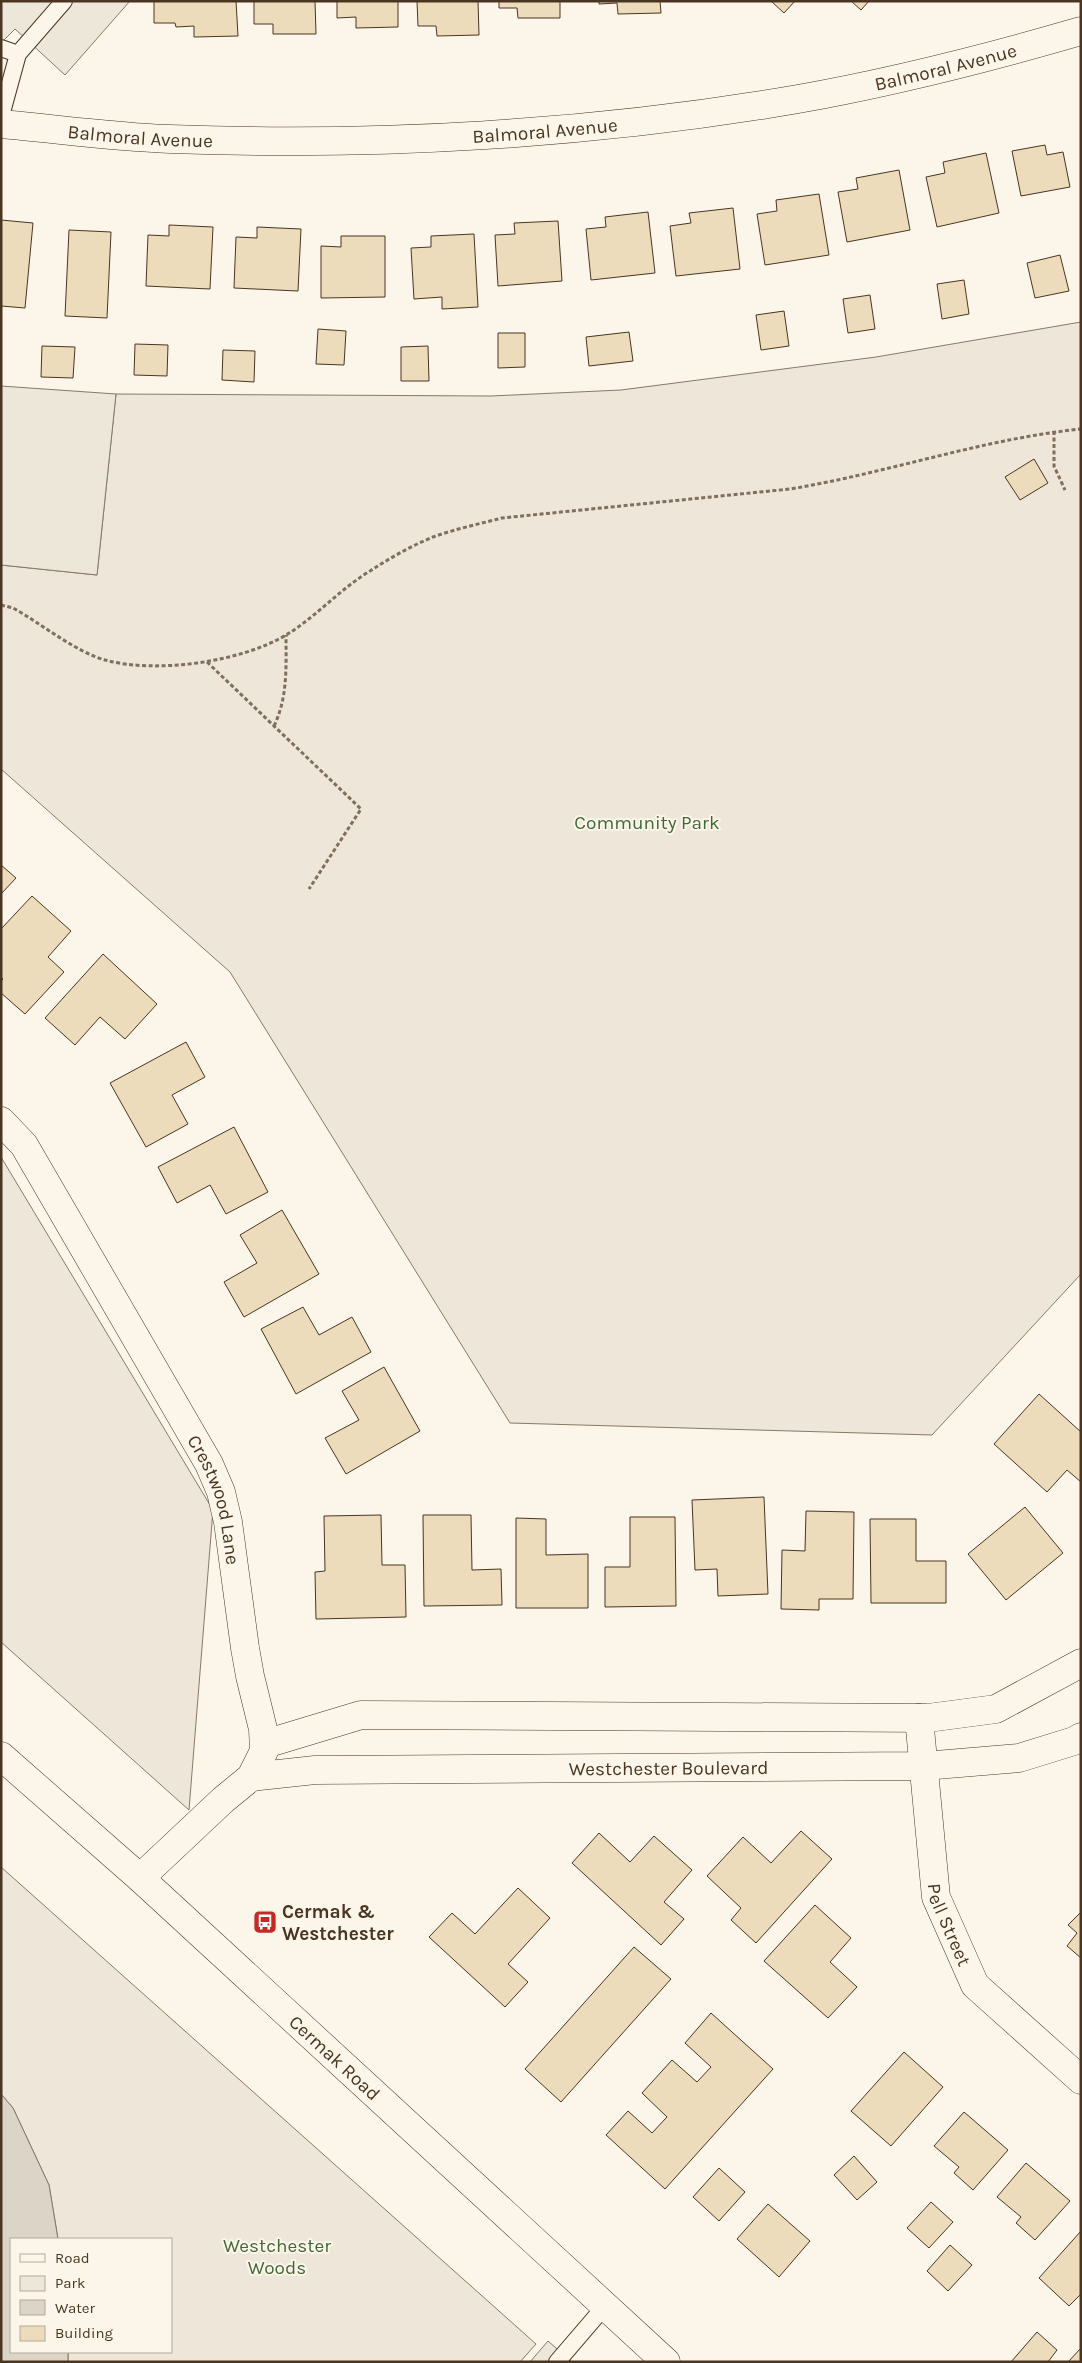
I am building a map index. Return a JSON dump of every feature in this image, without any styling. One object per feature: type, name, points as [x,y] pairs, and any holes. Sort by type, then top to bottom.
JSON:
[{"type":"street","name":"Balmoral Avenue","points":[[1,124],[168,139],[305,141],[468,136],[640,120],[799,99],[972,62],[1081,31]]},
{"type":"street","name":"Crestwood Lane","points":[[1,1121],[24,1145],[216,1479],[228,1522],[250,1676],[262,1721],[265,1744],[262,1759],[252,1777],[222,1800],[140,1878]]},
{"type":"street","points":[[265,1744],[361,1715],[919,1718],[996,1709],[1081,1663]]},
{"type":"street","name":"Pell Street","points":[[919,1718],[936,1897],[975,1985],[1081,2080]]},
{"type":"street","name":"Westchester Boulevard","points":[[252,1777],[315,1770],[924,1766],[1019,1758],[1074,1741],[1081,1737]]},
{"type":"street","name":"Cermak Road","points":[[1,1756],[140,1878],[666,2362]]},
{"type":"lane","points":[[1,116],[18,54],[64,1]]},
{"type":"lane","points":[[1,48],[18,54]]},
{"type":"lane","points":[[557,2362],[605,2306]]},
{"type":"path","points":[[1,605],[13,608],[80,648],[105,660],[159,665],[206,661],[236,656],[286,635],[368,572],[433,537],[464,528],[502,518],[790,489],[831,482],[1004,441],[1081,429]]},
{"type":"path","points":[[1054,432],[1054,466],[1065,490]]},
{"type":"path","points":[[274,726],[284,699],[286,635]]},
{"type":"path","points":[[206,661],[361,809],[309,889]]},
{"type":"green space","name":"Community Park","points":[[1081,322],[1081,1274],[932,1435],[510,1423],[230,972],[1,769],[1,565],[97,575],[116,394],[491,396],[621,390],[876,357]]},
{"type":"green space","points":[[1,1157],[213,1510],[189,1810],[1,1642]]},
{"type":"green space","name":"Westchester Woods","points":[[1,1867],[536,2344],[520,2362],[68,2362],[68,2353],[172,2353],[172,2238],[58,2238],[49,2185],[13,2108],[1,2094]]},
{"type":"shaded area","points":[[1,1],[130,1],[65,75],[15,29],[1,43]]},
{"type":"shaded area","points":[[1,386],[116,394],[97,575],[1,565]]},
{"type":"shaded area","points":[[548,2341],[572,2362],[530,2362]]},
{"type":"water","points":[[1,2094],[13,2108],[49,2185],[58,2238],[10,2238],[10,2353],[68,2353],[68,2362],[1,2362]]},
{"type":"building","points":[[154,1],[236,1],[238,36],[194,37],[194,26],[176,27],[175,23],[154,23]]},
{"type":"building","points":[[254,1],[315,1],[316,34],[273,34],[273,24],[254,24]]},
{"type":"building","points":[[337,1],[398,1],[398,27],[356,28],[356,17],[337,18]]},
{"type":"building","points":[[417,1],[478,1],[479,35],[437,36],[436,26],[418,26]]},
{"type":"building","points":[[499,1],[560,1],[560,18],[518,18],[517,8],[499,8]]},
{"type":"building","points":[[599,1],[660,1],[661,13],[618,14],[617,3],[599,4]]},
{"type":"building","points":[[771,1],[795,1],[784,13]]},
{"type":"building","points":[[851,1],[869,1],[861,10]]},
{"type":"building","points":[[1045,145],[1047,155],[1063,152],[1070,187],[1021,196],[1012,151]]},
{"type":"building","points":[[986,153],[999,213],[937,227],[926,177],[945,173],[943,162]]},
{"type":"building","points":[[899,170],[910,230],[847,242],[838,192],[858,189],[856,178]]},
{"type":"building","points":[[819,194],[829,255],[765,265],[757,214],[777,211],[776,200]]},
{"type":"building","points":[[733,208],[740,269],[676,276],[670,226],[691,223],[689,213]]},
{"type":"building","points":[[648,212],[655,273],[591,280],[586,229],[606,227],[605,217]]},
{"type":"building","points":[[1,220],[33,223],[25,308],[1,306]]},
{"type":"building","points":[[558,221],[562,281],[498,286],[495,235],[515,234],[514,223]]},
{"type":"building","points":[[169,225],[213,227],[210,289],[146,286],[148,235],[169,236]]},
{"type":"building","points":[[257,227],[301,229],[298,291],[234,288],[236,237],[257,238]]},
{"type":"building","points":[[69,230],[111,232],[107,318],[65,316]]},
{"type":"building","points":[[474,234],[478,307],[442,309],[442,297],[414,299],[411,248],[431,247],[431,236]]},
{"type":"building","points":[[341,236],[385,236],[385,297],[321,298],[321,246],[341,247]]},
{"type":"building","points":[[1060,255],[1069,291],[1035,298],[1027,263]]},
{"type":"building","points":[[964,280],[969,314],[942,319],[937,284]]},
{"type":"building","points":[[870,295],[875,329],[848,333],[843,299]]},
{"type":"building","points":[[784,311],[789,346],[761,350],[756,315]]},
{"type":"building","points":[[318,329],[346,331],[344,365],[316,364]]},
{"type":"building","points":[[629,332],[633,361],[589,366],[586,337]]},
{"type":"building","points":[[498,333],[525,333],[525,367],[498,368]]},
{"type":"building","points":[[135,344],[168,345],[167,376],[134,375]]},
{"type":"building","points":[[42,346],[75,347],[73,378],[41,377]]},
{"type":"building","points":[[428,346],[429,381],[401,381],[401,347]]},
{"type":"building","points":[[223,350],[255,351],[254,382],[222,380]]},
{"type":"building","points":[[1034,459],[1048,483],[1020,500],[1005,477]]},
{"type":"building","points":[[1,865],[16,878],[1,894]]},
{"type":"building","points":[[32,896],[71,931],[48,957],[64,972],[25,1014],[1,993],[1,981],[3,979],[1,977],[1,929]]},
{"type":"building","points":[[103,954],[157,1004],[125,1039],[100,1017],[75,1045],[45,1018]]},
{"type":"building","points":[[186,1042],[205,1077],[172,1095],[188,1124],[146,1147],[110,1083]]},
{"type":"building","points":[[234,1127],[268,1192],[226,1214],[210,1185],[177,1203],[158,1167]]},
{"type":"building","points":[[282,1210],[319,1274],[244,1317],[224,1282],[257,1263],[240,1235]]},
{"type":"building","points":[[303,1307],[319,1335],[352,1317],[371,1352],[296,1394],[261,1329]]},
{"type":"building","points":[[384,1367],[420,1431],[346,1474],[325,1438],[359,1420],[342,1391]]},
{"type":"building","points":[[1039,1394],[1081,1432],[1081,1482],[1067,1470],[1047,1492],[994,1444]]},
{"type":"building","points":[[764,1497],[768,1594],[718,1596],[717,1569],[695,1570],[692,1500]]},
{"type":"building","points":[[1025,1507],[1063,1553],[1006,1600],[968,1554]]},
{"type":"building","points":[[806,1511],[854,1512],[853,1599],[819,1599],[819,1610],[781,1609],[782,1550],[805,1551]]},
{"type":"building","points":[[381,1515],[382,1565],[405,1565],[406,1617],[316,1619],[315,1572],[325,1571],[324,1516]]},
{"type":"building","points":[[423,1515],[471,1515],[472,1570],[501,1569],[502,1605],[424,1606]]},
{"type":"building","points":[[630,1517],[675,1517],[676,1606],[605,1607],[605,1567],[630,1567]]},
{"type":"building","points":[[516,1518],[546,1519],[546,1555],[588,1554],[588,1608],[516,1608]]},
{"type":"building","points":[[870,1519],[916,1519],[916,1561],[946,1561],[946,1603],[871,1603]]},
{"type":"building","points":[[801,1831],[832,1859],[756,1943],[731,1920],[741,1908],[707,1876],[743,1837],[771,1863]]},
{"type":"building","points":[[599,1833],[630,1862],[654,1836],[692,1870],[664,1902],[684,1919],[661,1945],[572,1863]]},
{"type":"building","points":[[518,1888],[550,1918],[508,1964],[528,1982],[505,2007],[429,1937],[452,1913],[475,1934]]},
{"type":"building","points":[[815,1905],[851,1938],[830,1962],[857,1987],[828,2018],[764,1961]]},
{"type":"building","points":[[1081,1912],[1081,1958],[1067,1946],[1077,1933],[1068,1925]]},
{"type":"building","points":[[634,1947],[671,1979],[561,2102],[525,2069]]},
{"type":"building","points":[[711,2013],[773,2069],[665,2189],[606,2135],[628,2111],[652,2133],[667,2117],[642,2093],[672,2060],[697,2082],[711,2067],[685,2043]]},
{"type":"building","points":[[904,2052],[943,2087],[891,2146],[851,2111]]},
{"type":"building","points":[[964,2112],[1008,2150],[973,2190],[954,2173],[959,2167],[934,2146]]},
{"type":"building","points":[[854,2156],[877,2182],[857,2200],[834,2175]]},
{"type":"building","points":[[1026,2163],[1070,2201],[1035,2240],[1016,2223],[1021,2217],[997,2197]]},
{"type":"building","points":[[719,2168],[745,2192],[719,2221],[693,2197]]},
{"type":"building","points":[[931,2202],[953,2222],[929,2248],[907,2228]]},
{"type":"building","points":[[768,2204],[810,2241],[779,2277],[737,2239]]},
{"type":"building","points":[[1081,2231],[1081,2294],[1069,2306],[1039,2278]]},
{"type":"building","points":[[950,2245],[972,2265],[948,2291],[927,2271]]},
{"type":"building","points":[[1037,2332],[1057,2350],[1048,2362],[1011,2362]]},
{"type":"building","points":[[1081,2348],[1081,2362],[1068,2362]]},
{"type":"place","name":"Cermak & Westchester","points":[[265,1922]]}]
